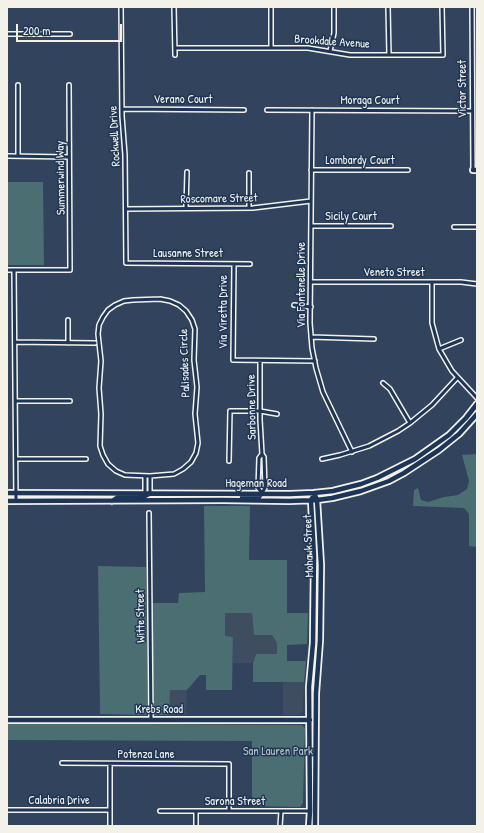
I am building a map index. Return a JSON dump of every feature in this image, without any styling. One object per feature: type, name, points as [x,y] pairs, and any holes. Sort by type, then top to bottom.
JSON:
[{"type":"main road","name":"Hageman Road","points":[[7,493],[314,494],[361,484],[388,474],[403,466],[422,455],[449,435],[466,418],[477,404]]},
{"type":"main road","name":"Hageman Road","points":[[7,501],[317,500],[361,491],[404,473],[439,450],[459,434],[477,414]]},
{"type":"main road","points":[[112,501],[118,497],[143,497],[147,494]]},
{"type":"main road","points":[[223,500],[235,497],[259,497],[262,494]]},
{"type":"main road","name":"Mohawk Street","points":[[314,494],[317,500],[321,565],[320,640],[316,693],[314,826]]},
{"type":"main road","name":"Mohawk Street","points":[[310,720],[314,556],[311,500],[314,494]]},
{"type":"main road","name":"Krebs Road","points":[[7,720],[310,720]]},
{"type":"main road","points":[[310,720],[313,726],[313,758],[316,772]]},
{"type":"main road","points":[[308,826],[310,811],[310,720]]},
{"type":"main road","points":[[310,811],[314,826]]},
{"type":"street","name":"Rockwell Drive","points":[[121,7],[126,263]]},
{"type":"street","points":[[174,7],[175,55]]},
{"type":"street","points":[[271,7],[271,48]]},
{"type":"street","points":[[330,51],[334,33],[334,7]]},
{"type":"street","points":[[388,7],[389,55]]},
{"type":"street","name":"Brookdale Avenue","points":[[175,48],[314,48],[350,55],[443,55],[442,7]]},
{"type":"street","name":"Victor Street","points":[[472,7],[472,111],[475,170]]},
{"type":"street","points":[[7,34],[70,34]]},
{"type":"street","points":[[18,85],[18,156]]},
{"type":"street","name":"Summerwind Way","points":[[14,270],[70,270],[69,85]]},
{"type":"street","name":"Verano Court","points":[[122,109],[244,110]]},
{"type":"street","name":"Moraga Court","points":[[266,110],[472,111]]},
{"type":"street","name":"Via Fontenelle Drive","points":[[312,110],[311,337],[314,361],[320,382],[329,405],[352,452]]},
{"type":"street","points":[[7,156],[69,157]]},
{"type":"street","name":"Lombardy Court","points":[[311,170],[408,170]]},
{"type":"street","points":[[186,172],[186,208]]},
{"type":"street","points":[[248,208],[249,173]]},
{"type":"street","name":"Roscomare Street","points":[[126,209],[248,208],[311,201]]},
{"type":"street","name":"Sicily Court","points":[[311,226],[391,226]]},
{"type":"street","points":[[454,226],[477,227]]},
{"type":"street","name":"Lausanne Street","points":[[126,263],[250,264]]},
{"type":"street","name":"Via Viretta Drive","points":[[234,264],[233,360],[260,361]]},
{"type":"street","points":[[7,270],[14,270],[16,500]]},
{"type":"street","name":"Veneto Street","points":[[311,282],[432,282],[477,284]]},
{"type":"street","points":[[432,282],[432,323],[439,349],[457,378],[477,398]]},
{"type":"street","name":"Palisades Circle","points":[[160,299],[179,305],[186,311],[192,320],[195,329],[194,360],[197,383],[195,414],[198,443],[196,453],[191,462],[183,469],[174,474],[145,476],[125,475],[116,471],[108,464],[102,455],[100,446],[101,414],[99,388],[101,361],[98,334],[99,325],[103,317],[108,310],[116,305],[124,301],[160,299]]},
{"type":"street","points":[[294,305],[310,307]]},
{"type":"street","points":[[68,320],[68,343]]},
{"type":"street","points":[[311,337],[374,339]]},
{"type":"street","points":[[439,349],[461,340]]},
{"type":"street","points":[[15,342],[95,343]]},
{"type":"street","points":[[260,361],[314,361]]},
{"type":"street","name":"Sarbonne Drive","points":[[260,361],[260,412],[262,454],[264,457],[264,488],[262,494]]},
{"type":"street","points":[[322,459],[352,452],[379,441],[410,423],[432,405],[457,378]]},
{"type":"street","points":[[383,383],[390,389],[410,423]]},
{"type":"street","points":[[16,401],[70,401]]},
{"type":"street","points":[[230,461],[230,411],[277,414]]},
{"type":"street","name":"Sarbonne Drive","points":[[262,454],[259,458],[258,488],[262,494]]},
{"type":"street","points":[[16,459],[86,459]]},
{"type":"street","points":[[145,476],[147,494]]},
{"type":"street","points":[[147,494],[150,476]]},
{"type":"street","points":[[145,483],[150,483]]},
{"type":"street","name":"Witte Street","points":[[149,513],[151,720]]},
{"type":"street","name":"Potenza Lane","points":[[62,763],[229,764],[229,811]]},
{"type":"street","points":[[110,764],[110,826]]},
{"type":"street","name":"Calabria Drive","points":[[7,810],[110,810]]},
{"type":"street","name":"Sarona Street","points":[[160,810],[310,811]]},
{"type":"street","points":[[196,811],[196,826]]},
{"type":"street","points":[[280,826],[282,811]]},
{"type":"shaded area","points":[[473,7],[477,7],[477,162],[472,86]]},
{"type":"shaded area","points":[[225,613],[252,613],[254,635],[272,635],[277,643],[277,654],[256,654],[253,663],[233,663],[233,637],[225,637]]},
{"type":"shaded area","points":[[283,682],[304,682],[303,712],[299,715],[283,715]]},
{"type":"shaded area","points":[[170,690],[187,690],[186,715],[169,715]]},
{"type":"green space","points":[[7,182],[43,182],[44,265],[7,265]]},
{"type":"green space","points":[[477,454],[477,547],[469,546],[469,514],[464,508],[413,506],[414,490],[418,488],[421,500],[428,502],[444,497],[458,495],[467,489],[469,481],[462,455]]},
{"type":"green space","points":[[204,506],[250,506],[249,560],[287,560],[287,613],[308,613],[307,644],[287,645],[287,661],[306,661],[304,682],[253,682],[253,663],[256,654],[277,654],[277,643],[272,635],[254,635],[252,613],[225,613],[225,636],[233,637],[232,690],[206,690],[206,675],[200,675],[187,690],[170,690],[169,715],[154,715],[152,603],[178,603],[179,593],[205,592]]},
{"type":"green space","points":[[98,566],[146,567],[148,713],[146,715],[100,714]]},
{"type":"green space","name":"San Lauren Park","points":[[7,723],[302,725],[305,728],[303,803],[300,807],[252,806],[252,741],[7,740]]}]
